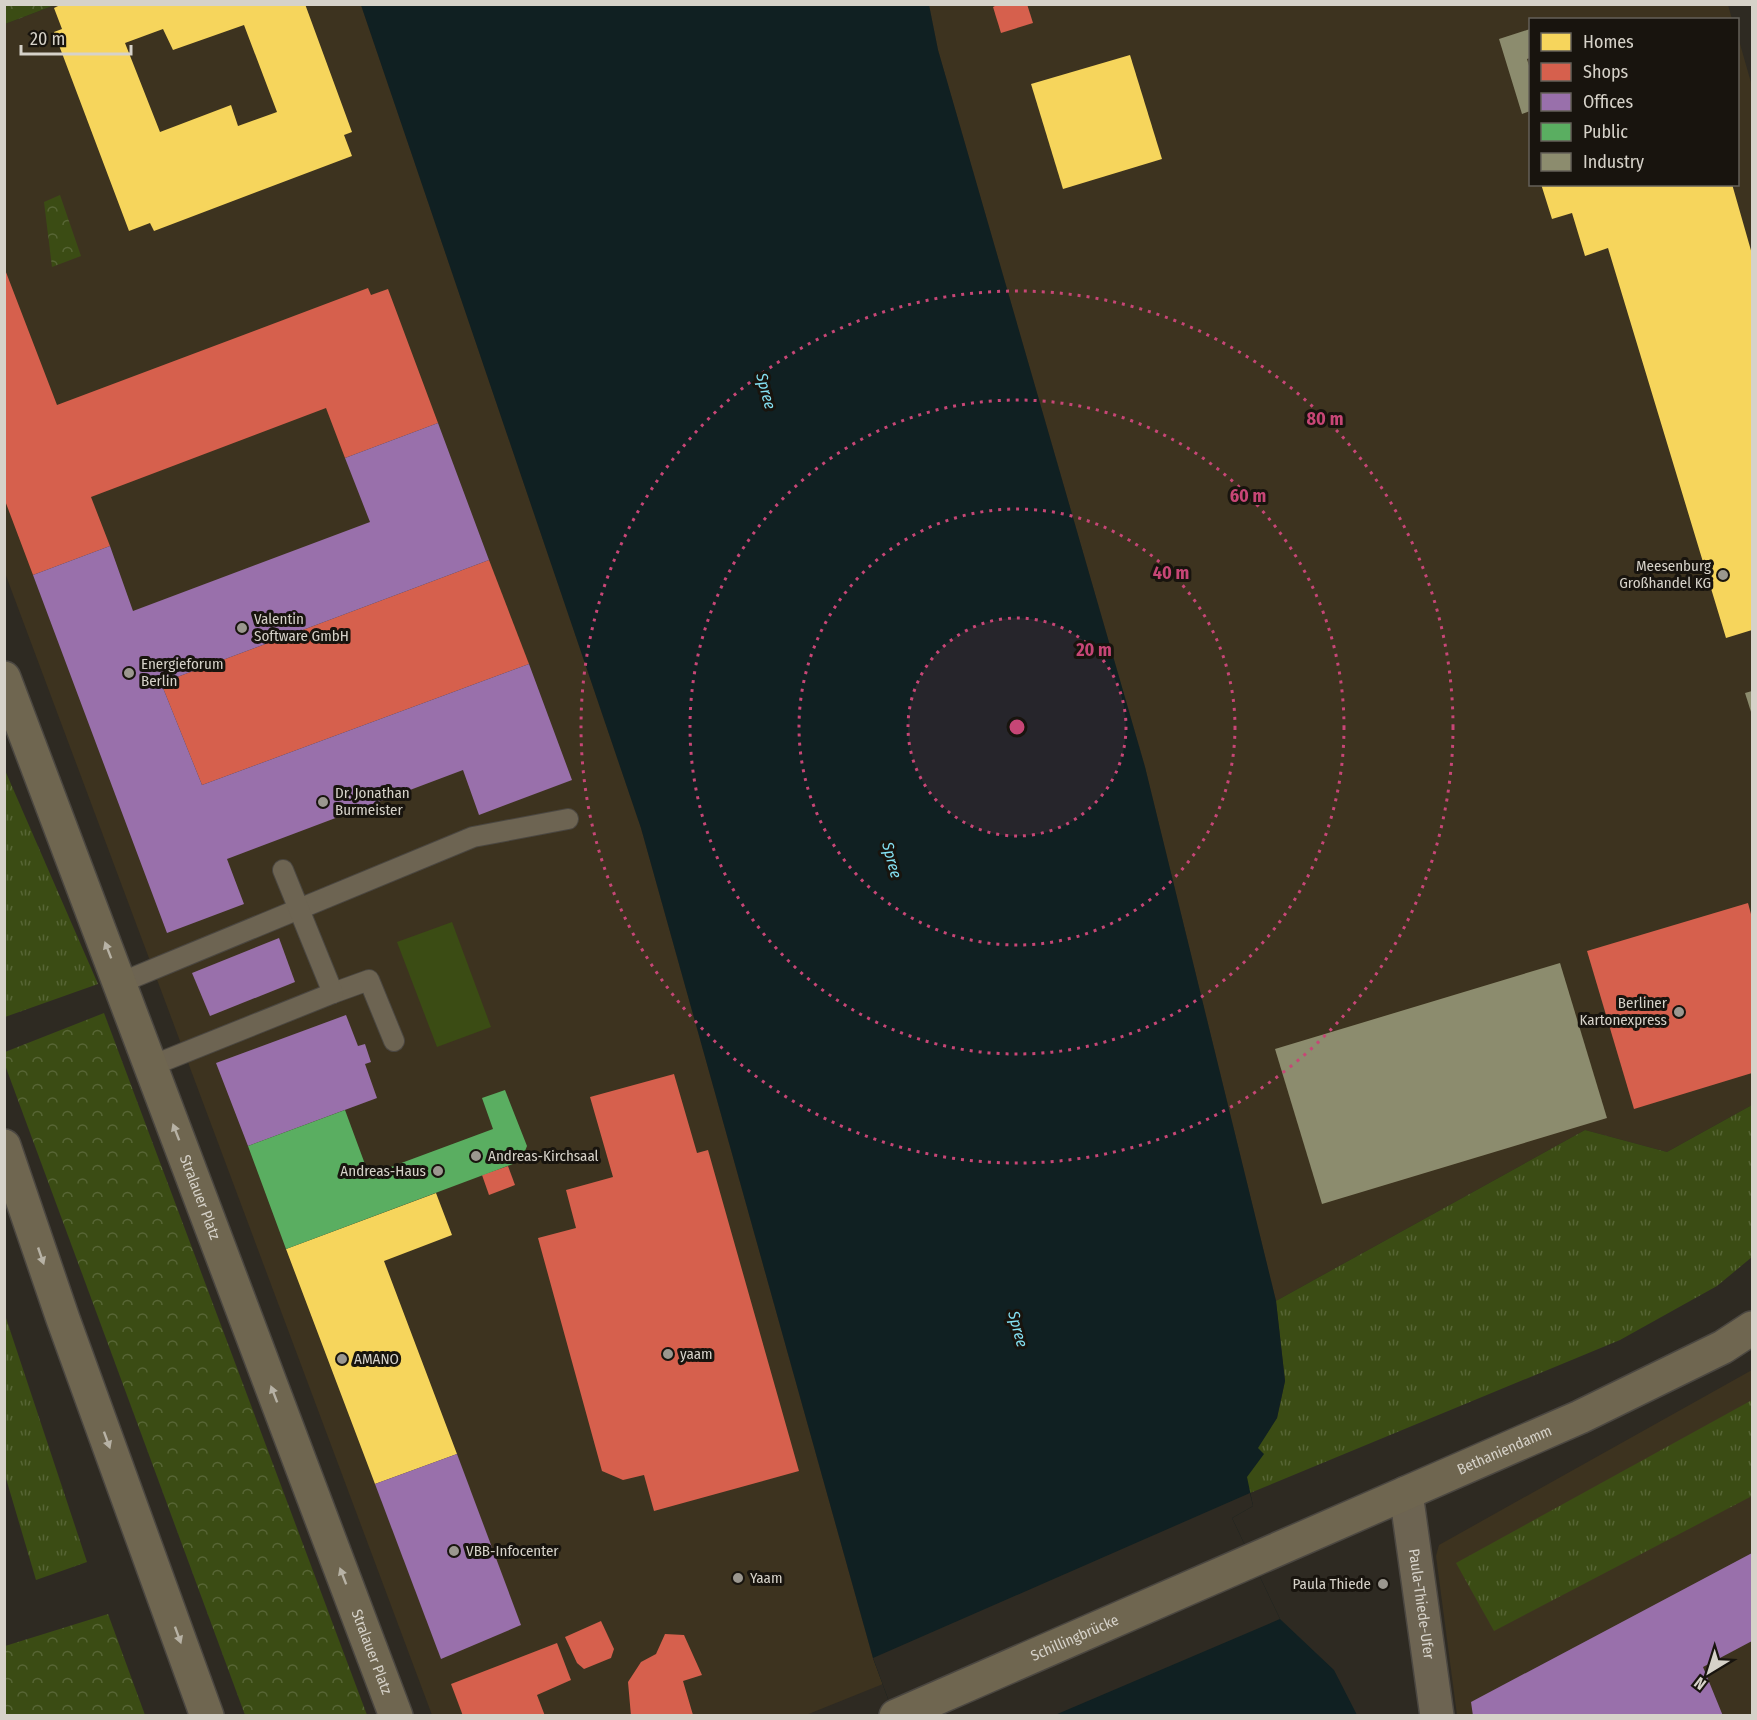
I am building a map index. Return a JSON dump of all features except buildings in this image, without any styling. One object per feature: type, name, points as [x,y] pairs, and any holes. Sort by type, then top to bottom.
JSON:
[{"type":"main road","name":"Stralauer Platz","points":[[4,678],[396,1716]]},
{"type":"main road","points":[[4,1146],[63,1319],[207,1716]]},
{"type":"main road","name":"Bethaniendamm","points":[[1253,1561],[1580,1417],[1673,1373],[1751,1330]]},
{"type":"main road","name":"Schillingbrücke","points":[[896,1716],[1253,1561]]},
{"type":"street","name":"Paula-Thiede-Ufer","points":[[1406,1493],[1437,1716]]},
{"type":"lane","points":[[120,983],[472,837],[568,819]]},
{"type":"lane","points":[[283,870],[333,993]]},
{"type":"lane","points":[[151,1066],[369,980],[394,1041]]},
{"type":"shaded area","points":[[55,5],[361,5],[641,828],[873,1658],[883,1684],[806,1715],[432,1715],[5,573],[5,24]]},
{"type":"shaded area","points":[[929,5],[1728,5],[1732,18],[1529,18],[1529,186],[1739,186],[1739,40],[1752,86],[1752,1105],[1667,1152],[1585,1130],[1276,1301],[1145,767],[938,50]]},
{"type":"shaded area","points":[[1752,1370],[1752,1715],[1457,1715],[1436,1556],[1439,1545]]},
{"type":"green space","points":[[5,4],[55,4],[55,5],[5,24]]},
{"type":"green space","points":[[60,195],[81,256],[52,267],[44,202]]},
{"type":"green space","points":[[4,768],[98,984],[5,1017],[4,1017]]},
{"type":"green space","points":[[452,922],[491,1027],[437,1047],[397,942]]},
{"type":"green space","points":[[104,1013],[367,1715],[245,1715],[5,1065],[5,1052]]},
{"type":"green space","points":[[1752,1105],[1752,1257],[1717,1286],[1620,1340],[1250,1493],[1246,1477],[1263,1454],[1257,1448],[1277,1418],[1285,1381],[1276,1301],[1585,1130],[1667,1152]]},
{"type":"green space","points":[[5,1315],[87,1562],[36,1580],[5,1475]]},
{"type":"green space","points":[[1752,1400],[1752,1496],[1494,1631],[1456,1563]]},
{"type":"green space","points":[[108,1614],[145,1715],[5,1715],[5,1646]]},
{"type":"water","name":"Spree","points":[[361,5],[929,5],[938,50],[1145,767],[1276,1301],[1285,1381],[1277,1418],[1258,1448],[1264,1454],[1247,1477],[1253,1506],[1232,1518],[1280,1619],[1334,1670],[1357,1715],[894,1715],[873,1658],[641,828]]},
{"type":"pier","points":[[1250,1493],[1253,1506],[1232,1518],[1280,1619],[1055,1715],[894,1715],[873,1658]]},
{"type":"place","name":"Meesenburg Großhandel KG","points":[[1723,575]]},
{"type":"place","name":"Valentin Software GmbH","points":[[242,628]]},
{"type":"place","name":"Energieforum Berlin","points":[[129,673]]},
{"type":"place","name":"Dr. Jonathan Burmeister","points":[[323,802]]},
{"type":"place","name":"Berliner Kartonexpress","points":[[1679,1012]]},
{"type":"place","name":"Andreas-Kirchsaal","points":[[476,1156]]},
{"type":"place","name":"Andreas-Haus","points":[[438,1171]]},
{"type":"place","name":"yaam","points":[[668,1354]]},
{"type":"place","name":"AMANO","points":[[342,1359]]},
{"type":"place","name":"VBB-Infocenter","points":[[454,1551]]},
{"type":"place","name":"Yaam","points":[[738,1578]]},
{"type":"place","name":"Paula Thiede","points":[[1383,1584]]}]
